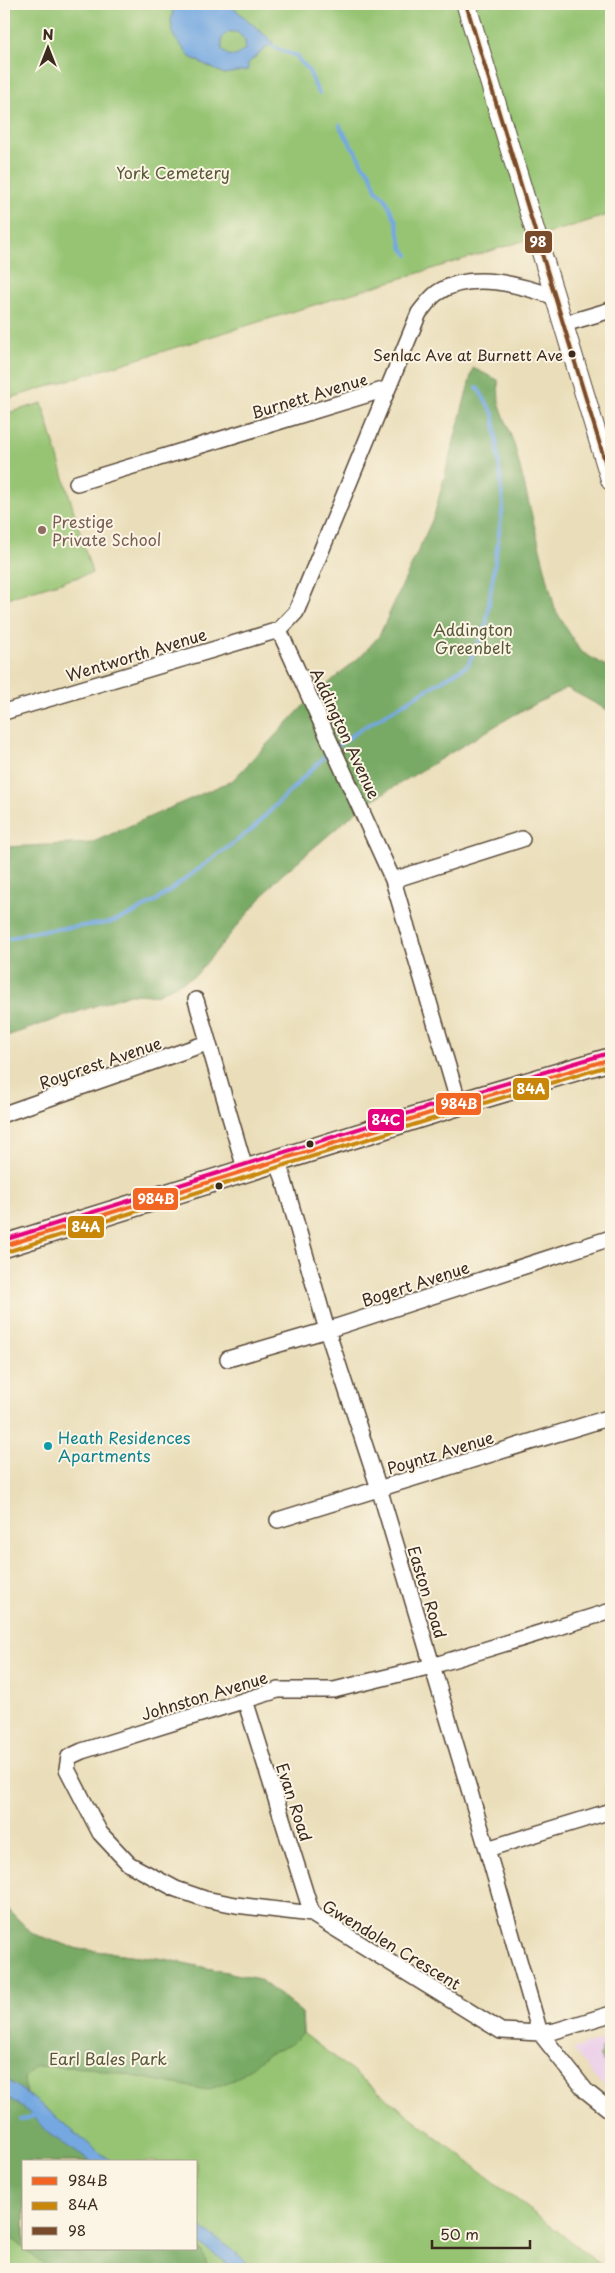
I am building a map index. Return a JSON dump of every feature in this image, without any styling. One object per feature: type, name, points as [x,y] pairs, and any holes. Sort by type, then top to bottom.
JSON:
[{"type":"main road","points":[[4,1246],[459,1104],[611,1059]]},
{"type":"street","points":[[466,4],[611,481]]},
{"type":"street","name":"Burnett Avenue","points":[[78,483],[386,389],[418,313],[438,293],[466,282],[498,283],[532,289],[555,297]]},
{"type":"street","points":[[564,324],[611,310]]},
{"type":"street","points":[[279,630],[296,612],[386,389]]},
{"type":"street","name":"Addington Avenue","points":[[279,630],[372,830],[393,880],[459,1104]]},
{"type":"street","name":"Wentworth Avenue","points":[[4,712],[279,630]]},
{"type":"street","points":[[393,880],[522,839]]},
{"type":"street","points":[[196,1000],[246,1172]]},
{"type":"street","name":"Roycrest Avenue","points":[[4,1114],[207,1043]]},
{"type":"street","name":"Easton Road","points":[[277,1162],[327,1330],[379,1489],[540,2033]]},
{"type":"street","name":"Bogert Avenue","points":[[228,1359],[327,1330],[611,1238]]},
{"type":"street","name":"Poyntz Avenue","points":[[278,1520],[611,1417]]},
{"type":"street","name":"Johnston Avenue","points":[[69,1757],[82,1751],[278,1690],[334,1690],[432,1666],[611,1612]]},
{"type":"street","name":"Evan Road","points":[[245,1700],[312,1914]]},
{"type":"street","name":"Gwendolen Crescent","points":[[69,1757],[67,1769],[100,1833],[129,1864],[176,1889],[236,1906],[312,1914],[501,2030],[540,2033],[555,2031],[611,2014]]},
{"type":"street","points":[[487,1849],[611,1811]]},
{"type":"street","points":[[540,2033],[586,2091],[611,2111]]},
{"type":"shaded area","points":[[611,2037],[611,2090],[594,2077],[573,2049]]},
{"type":"green space","name":"York Cemetery","points":[[4,4],[611,4],[611,214],[4,400]]},
{"type":"green space","name":"Addington Greenbelt","points":[[473,368],[498,380],[499,402],[515,447],[555,609],[580,651],[611,669],[611,712],[567,688],[512,716],[364,805],[277,879],[196,975],[156,995],[130,994],[4,1037],[4,847],[91,843],[233,780],[310,699],[362,655],[379,636],[434,516]]},
{"type":"green space","name":"Prestige Private School","points":[[42,403],[92,573],[4,599],[4,414]]},
{"type":"green space","name":"Earl Bales Park","points":[[4,1905],[33,1934],[78,1949],[164,1959],[259,1979],[302,2013],[303,2033],[606,2269],[4,2269]]},
{"type":"green space","points":[[4,1905],[33,1934],[78,1949],[164,1959],[259,1979],[302,2013],[303,2033],[292,2044],[268,2054],[236,2079],[208,2090],[90,2068],[35,2066],[24,2079],[27,2106],[91,2160],[22,2160],[22,2246],[14,2240],[4,2239]]},
{"type":"green space","points":[[611,2046],[611,2072],[600,2056],[601,2049]]},
{"type":"green space","points":[[198,2248],[203,2252],[208,2269],[49,2269],[26,2250],[198,2250]]},
{"type":"water","points":[[174,4],[229,4],[273,42],[248,63],[248,70],[224,74],[190,57],[174,37],[171,22]],"holes":[[[228,32],[237,32],[245,40],[245,49],[236,56],[228,55],[222,50],[222,38]]]},
{"type":"water","points":[[4,2078],[110,2160],[88,2160],[49,2134],[25,2109],[4,2095]]},
{"type":"water","points":[[198,2225],[234,2251],[254,2269],[235,2269],[198,2242]]},
{"type":"waterway","points":[[271,45],[298,56],[298,60],[309,71],[319,93]]},
{"type":"waterway","points":[[340,125],[362,164],[370,172],[376,190],[385,198],[396,221],[402,247],[408,255]]},
{"type":"waterway","points":[[337,746],[361,729],[468,665],[486,625],[503,505],[494,415],[477,387]]},
{"type":"waterway","points":[[4,940],[31,932],[108,923],[130,915],[157,900],[251,830],[329,752]]},
{"type":"waterway","points":[[20,2120],[37,2115]]},
{"type":"transit line","name":"98","points":[[466,4],[611,481]]},
{"type":"transit line","name":"84C","points":[[4,1240],[457,1098],[609,1053]]},
{"type":"transit line","name":"984B","points":[[4,1246],[459,1104],[611,1059]]},
{"type":"transit line","name":"84A","points":[[6,1252],[611,1065]]},
{"type":"place","name":"Senlac Ave at Burnett Ave","points":[[572,354]]},
{"type":"place","name":"Prestige Private School","points":[[42,530]]},
{"type":"place","name":"Heath Residences Apartments","points":[[48,1446]]}]
